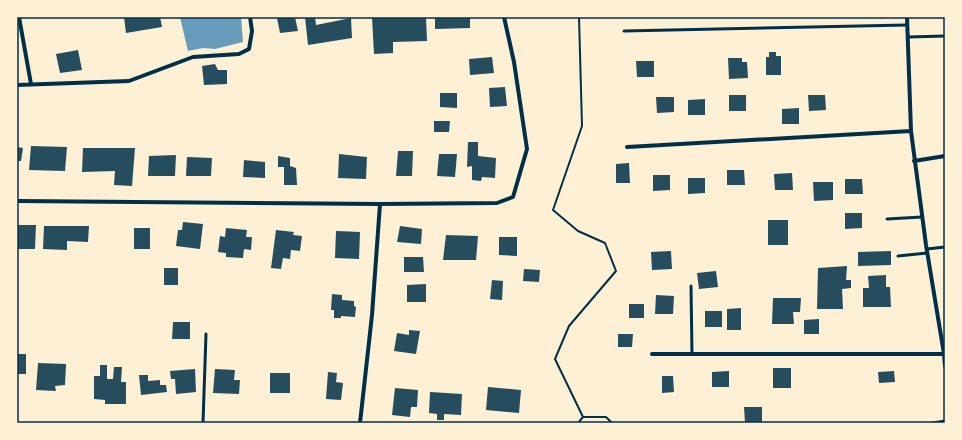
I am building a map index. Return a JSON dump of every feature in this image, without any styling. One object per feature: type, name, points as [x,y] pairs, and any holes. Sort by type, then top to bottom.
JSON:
[{"type":"street","points":[[19,17],[31,84]]},
{"type":"street","points":[[17,85],[129,81],[194,57],[239,54],[249,49],[252,31],[250,17]]},
{"type":"street","points":[[17,201],[380,204],[497,203],[512,197],[526,149],[514,62],[504,17]]},
{"type":"street","points":[[907,17],[911,131],[914,160],[945,366]]},
{"type":"street","points":[[627,146],[911,131]]},
{"type":"street","points":[[914,160],[945,156]]},
{"type":"street","points":[[360,423],[372,316],[380,204]]},
{"type":"street","points":[[652,354],[944,354]]},
{"type":"lane","points":[[624,31],[907,25]]},
{"type":"lane","points":[[908,37],[945,36]]},
{"type":"lane","points":[[887,219],[922,217]]},
{"type":"lane","points":[[898,256],[945,247]]},
{"type":"lane","points":[[691,286],[692,354]]},
{"type":"lane","points":[[203,423],[206,334]]},
{"type":"lane","points":[[934,423],[945,421]]},
{"type":"path","points":[[579,17],[582,126],[553,210],[578,231],[605,243],[616,271],[569,326],[556,359],[583,416]]},
{"type":"path","points":[[578,423],[583,416]]},
{"type":"path","points":[[583,416],[606,417],[612,423]]},
{"type":"water","points":[[180,17],[241,17],[243,42],[215,49],[203,48],[188,51]]},
{"type":"building","points":[[124,17],[160,17],[162,27],[126,33]]},
{"type":"building","points":[[295,17],[298,31],[280,33],[277,18]]},
{"type":"building","points":[[305,17],[315,17],[316,25],[351,18],[352,38],[308,45]]},
{"type":"building","points":[[372,17],[426,17],[427,41],[393,42],[393,53],[374,54]]},
{"type":"building","points":[[435,17],[470,17],[470,28],[435,29]]},
{"type":"building","points":[[78,50],[82,70],[60,73],[56,54]]},
{"type":"building","points":[[769,52],[776,52],[776,56],[781,56],[781,75],[766,75],[766,57],[769,57]]},
{"type":"building","points":[[492,57],[494,73],[470,75],[469,59]]},
{"type":"building","points":[[728,58],[742,58],[742,62],[747,62],[748,78],[729,79]]},
{"type":"building","points":[[636,61],[654,61],[654,77],[637,77]]},
{"type":"building","points":[[215,64],[218,70],[227,70],[227,84],[204,85],[202,66]]},
{"type":"building","points":[[505,87],[507,106],[490,107],[489,88]]},
{"type":"building","points":[[440,93],[457,93],[457,108],[440,107]]},
{"type":"building","points":[[729,95],[746,95],[746,111],[729,111]]},
{"type":"building","points":[[808,95],[825,95],[826,110],[809,111]]},
{"type":"building","points":[[656,97],[674,97],[674,112],[657,113]]},
{"type":"building","points":[[705,99],[705,115],[688,115],[688,100]]},
{"type":"building","points":[[799,108],[799,124],[782,124],[782,109]]},
{"type":"building","points":[[434,121],[450,121],[449,132],[434,132]]},
{"type":"building","points":[[468,142],[478,142],[478,156],[496,158],[495,178],[482,177],[481,181],[472,180],[472,166],[467,167]]},
{"type":"building","points":[[31,146],[67,147],[65,171],[29,170]]},
{"type":"building","points":[[17,147],[23,148],[21,161],[17,161]]},
{"type":"building","points":[[83,148],[135,148],[132,186],[114,185],[115,171],[82,172]]},
{"type":"building","points":[[398,151],[413,151],[412,176],[396,176]]},
{"type":"building","points":[[339,154],[367,157],[366,179],[338,178]]},
{"type":"building","points":[[439,154],[457,154],[455,177],[437,176]]},
{"type":"building","points":[[176,155],[175,176],[148,176],[149,156]]},
{"type":"building","points":[[278,156],[290,158],[290,166],[296,168],[297,185],[284,185],[284,167],[278,167]]},
{"type":"building","points":[[187,157],[212,158],[211,176],[186,176]]},
{"type":"building","points":[[244,160],[265,162],[265,178],[243,177]]},
{"type":"building","points":[[629,163],[630,183],[616,183],[616,164]]},
{"type":"building","points":[[727,170],[744,170],[745,185],[727,185]]},
{"type":"building","points":[[792,173],[793,190],[775,190],[774,174]]},
{"type":"building","points":[[653,175],[670,175],[670,190],[653,191]]},
{"type":"building","points":[[688,178],[705,178],[705,193],[688,194]]},
{"type":"building","points":[[845,179],[862,179],[863,194],[845,194]]},
{"type":"building","points":[[813,182],[833,182],[833,200],[814,201]]},
{"type":"building","points":[[845,213],[862,213],[862,228],[845,229]]},
{"type":"building","points":[[768,220],[788,220],[788,245],[768,245]]},
{"type":"building","points":[[183,222],[203,224],[200,249],[176,246],[178,230],[182,230]]},
{"type":"building","points":[[17,225],[36,225],[35,249],[17,249]]},
{"type":"building","points":[[44,226],[89,226],[88,242],[67,241],[67,250],[43,249]]},
{"type":"building","points":[[400,226],[422,229],[421,244],[397,242]]},
{"type":"building","points":[[134,228],[150,228],[150,249],[134,249]]},
{"type":"building","points":[[226,228],[247,230],[246,237],[252,237],[251,250],[244,249],[243,258],[226,257],[226,253],[218,252],[220,236],[225,237]]},
{"type":"building","points":[[276,230],[294,232],[293,235],[302,236],[300,251],[291,250],[290,259],[283,258],[281,269],[271,268]]},
{"type":"building","points":[[336,231],[360,232],[359,259],[335,258]]},
{"type":"building","points":[[446,235],[478,236],[476,260],[443,260]]},
{"type":"building","points":[[499,237],[517,237],[517,256],[499,255]]},
{"type":"building","points":[[671,251],[672,269],[652,270],[651,252]]},
{"type":"building","points":[[891,251],[891,265],[858,266],[858,252]]},
{"type":"building","points":[[404,257],[423,257],[424,272],[404,272]]},
{"type":"building","points":[[847,266],[846,280],[851,280],[851,288],[842,289],[843,309],[817,309],[818,268]]},
{"type":"building","points":[[164,268],[178,268],[178,285],[164,285]]},
{"type":"building","points":[[524,269],[540,270],[539,282],[523,281]]},
{"type":"building","points":[[716,271],[718,287],[699,289],[697,273]]},
{"type":"building","points":[[886,275],[886,287],[890,287],[891,307],[863,307],[863,288],[869,288],[868,276]]},
{"type":"building","points":[[492,280],[503,281],[502,300],[490,299]]},
{"type":"building","points":[[426,284],[426,302],[407,302],[407,285]]},
{"type":"building","points":[[332,294],[342,295],[342,300],[354,301],[354,306],[356,307],[355,317],[341,316],[341,318],[334,318],[334,310],[331,310]]},
{"type":"building","points":[[656,295],[674,296],[673,314],[655,314]]},
{"type":"building","points":[[773,298],[801,298],[800,312],[793,312],[794,324],[772,324]]},
{"type":"building","points":[[629,304],[644,304],[644,318],[629,318]]},
{"type":"building","points":[[741,308],[741,330],[727,330],[727,309]]},
{"type":"building","points":[[705,311],[722,311],[722,327],[705,327]]},
{"type":"building","points":[[819,319],[819,334],[804,334],[804,320]]},
{"type":"building","points":[[173,322],[190,322],[190,339],[172,339]]},
{"type":"building","points":[[409,330],[420,331],[416,354],[394,351],[397,333],[409,335]]},
{"type":"building","points":[[618,334],[633,334],[632,347],[618,347]]},
{"type":"building","points":[[17,354],[26,354],[26,374],[17,374]]},
{"type":"building","points":[[38,363],[66,364],[65,385],[55,386],[56,391],[36,390]]},
{"type":"building","points":[[100,365],[107,365],[107,379],[113,379],[114,367],[122,367],[121,382],[126,382],[126,404],[105,404],[105,400],[94,399],[94,376],[100,376]]},
{"type":"building","points":[[773,368],[791,368],[791,388],[773,388]]},
{"type":"building","points":[[195,369],[196,392],[176,394],[175,379],[171,379],[170,371]]},
{"type":"building","points":[[215,369],[235,370],[234,380],[240,380],[239,394],[213,393]]},
{"type":"building","points":[[729,371],[729,387],[712,387],[712,372]]},
{"type":"building","points":[[894,371],[895,382],[879,383],[878,372]]},
{"type":"building","points":[[328,372],[337,373],[336,382],[343,383],[341,400],[326,399]]},
{"type":"building","points":[[270,373],[290,373],[290,393],[270,393]]},
{"type":"building","points":[[139,375],[148,375],[148,381],[160,380],[160,385],[166,385],[167,392],[141,395]]},
{"type":"building","points":[[662,376],[673,376],[674,392],[662,393]]},
{"type":"building","points":[[488,387],[521,390],[519,413],[486,410]]},
{"type":"building","points":[[395,388],[418,390],[417,407],[411,407],[410,417],[392,415]]},
{"type":"building","points":[[430,392],[462,394],[461,415],[444,414],[444,420],[437,420],[437,414],[429,413]]},
{"type":"building","points":[[744,407],[762,407],[762,423],[745,423]]}]
